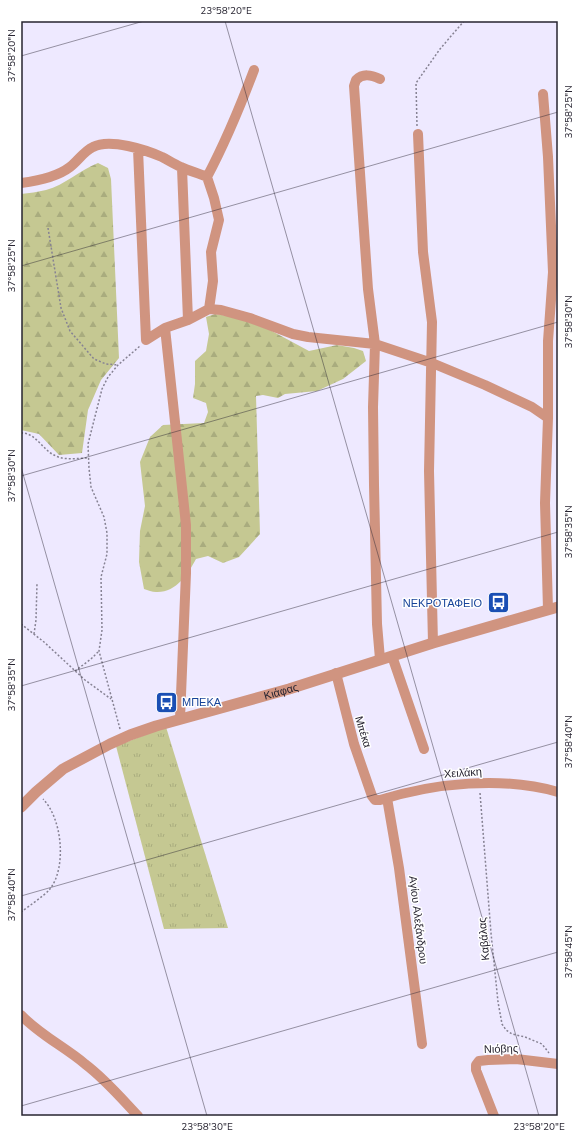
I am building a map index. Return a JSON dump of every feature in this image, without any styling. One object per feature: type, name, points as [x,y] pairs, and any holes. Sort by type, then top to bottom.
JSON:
[{"type":"street","points":[[206,177],[216,161],[244,98],[254,70]]},
{"type":"street","points":[[380,79],[374,76],[360,76],[356,80],[354,86],[368,288],[375,344],[373,407],[374,485],[377,624],[380,660]]},
{"type":"street","points":[[543,94],[553,272],[548,341],[548,418],[545,503],[553,608]]},
{"type":"street","points":[[418,134],[423,252],[432,322],[429,471],[433,643]]},
{"type":"street","points":[[21,183],[46,178],[60,173],[70,168],[94,146],[104,144],[121,145],[150,152],[182,168],[192,170],[206,177],[214,198],[219,220],[211,252],[213,281],[210,309]]},
{"type":"street","points":[[138,149],[146,340],[165,328],[188,320],[210,309],[221,310],[250,318],[293,334],[375,344],[485,385],[532,407],[548,418]]},
{"type":"street","points":[[182,168],[188,320]]},
{"type":"street","points":[[165,328],[186,525],[186,574],[180,719]]},
{"type":"street","name":"Κιάφας","points":[[21,807],[63,769],[123,738],[180,719],[289,689],[433,643],[553,608]]},
{"type":"street","points":[[392,656],[424,749]]},
{"type":"street","name":"Μπέκα","points":[[336,673],[352,736],[372,796]]},
{"type":"street","name":"Χειλάκη","points":[[372,796],[373,799],[378,801],[426,789],[470,783],[504,783],[558,792]]},
{"type":"street","name":"Αγίου Αλεξάνδρου","points":[[387,798],[400,868],[422,1044]]},
{"type":"street","points":[[21,1015],[30,1024],[86,1064],[138,1116]]},
{"type":"street","name":"Νιόβης","points":[[494,1116],[476,1070],[476,1065],[479,1061],[516,1059],[556,1064]]},
{"type":"path","points":[[418,134],[416,83],[425,69],[464,21]]},
{"type":"path","points":[[48,228],[61,308],[70,331],[94,359],[106,364],[118,365]]},
{"type":"path","points":[[123,738],[111,700],[100,651],[102,630],[101,577],[107,554],[107,533],[104,517],[91,487],[88,444],[102,389],[108,377],[118,365],[138,349],[146,340]]},
{"type":"path","points":[[21,433],[34,437],[53,455],[60,458],[88,458]]},
{"type":"path","points":[[34,634],[36,620],[36,583]]},
{"type":"path","points":[[21,624],[111,700]]},
{"type":"path","points":[[75,671],[91,660],[100,651]]},
{"type":"path","name":"Καβάλας","points":[[479,783],[490,925],[498,1002],[502,1024],[506,1030],[512,1034],[525,1037],[542,1044],[556,1064]]},
{"type":"path","points":[[21,912],[50,889],[56,877],[61,854],[57,827],[48,804],[36,792]]},
{"type":"green space","points":[[98,163],[108,168],[111,179],[119,358],[101,380],[88,410],[82,453],[59,455],[39,434],[21,430],[21,194],[53,188]]},
{"type":"green space","points":[[215,314],[235,317],[270,330],[309,351],[337,345],[354,348],[363,351],[366,361],[343,379],[317,391],[285,394],[278,398],[263,395],[256,396],[260,534],[239,557],[223,563],[208,556],[196,559],[189,571],[175,586],[163,591],[153,592],[144,589],[139,562],[140,531],[145,506],[140,462],[150,437],[163,425],[204,423],[208,412],[206,403],[193,398],[195,384],[195,361],[206,351],[209,334],[206,317]]},
{"type":"green space","points":[[166,727],[228,928],[164,929],[116,746]]},
{"type":"place","name":"ΝΕΚΡΟΤΑΦΕΙΟ","points":[[498,603]]},
{"type":"place","name":"ΜΠΕΚΑ","points":[[167,702]]}]
